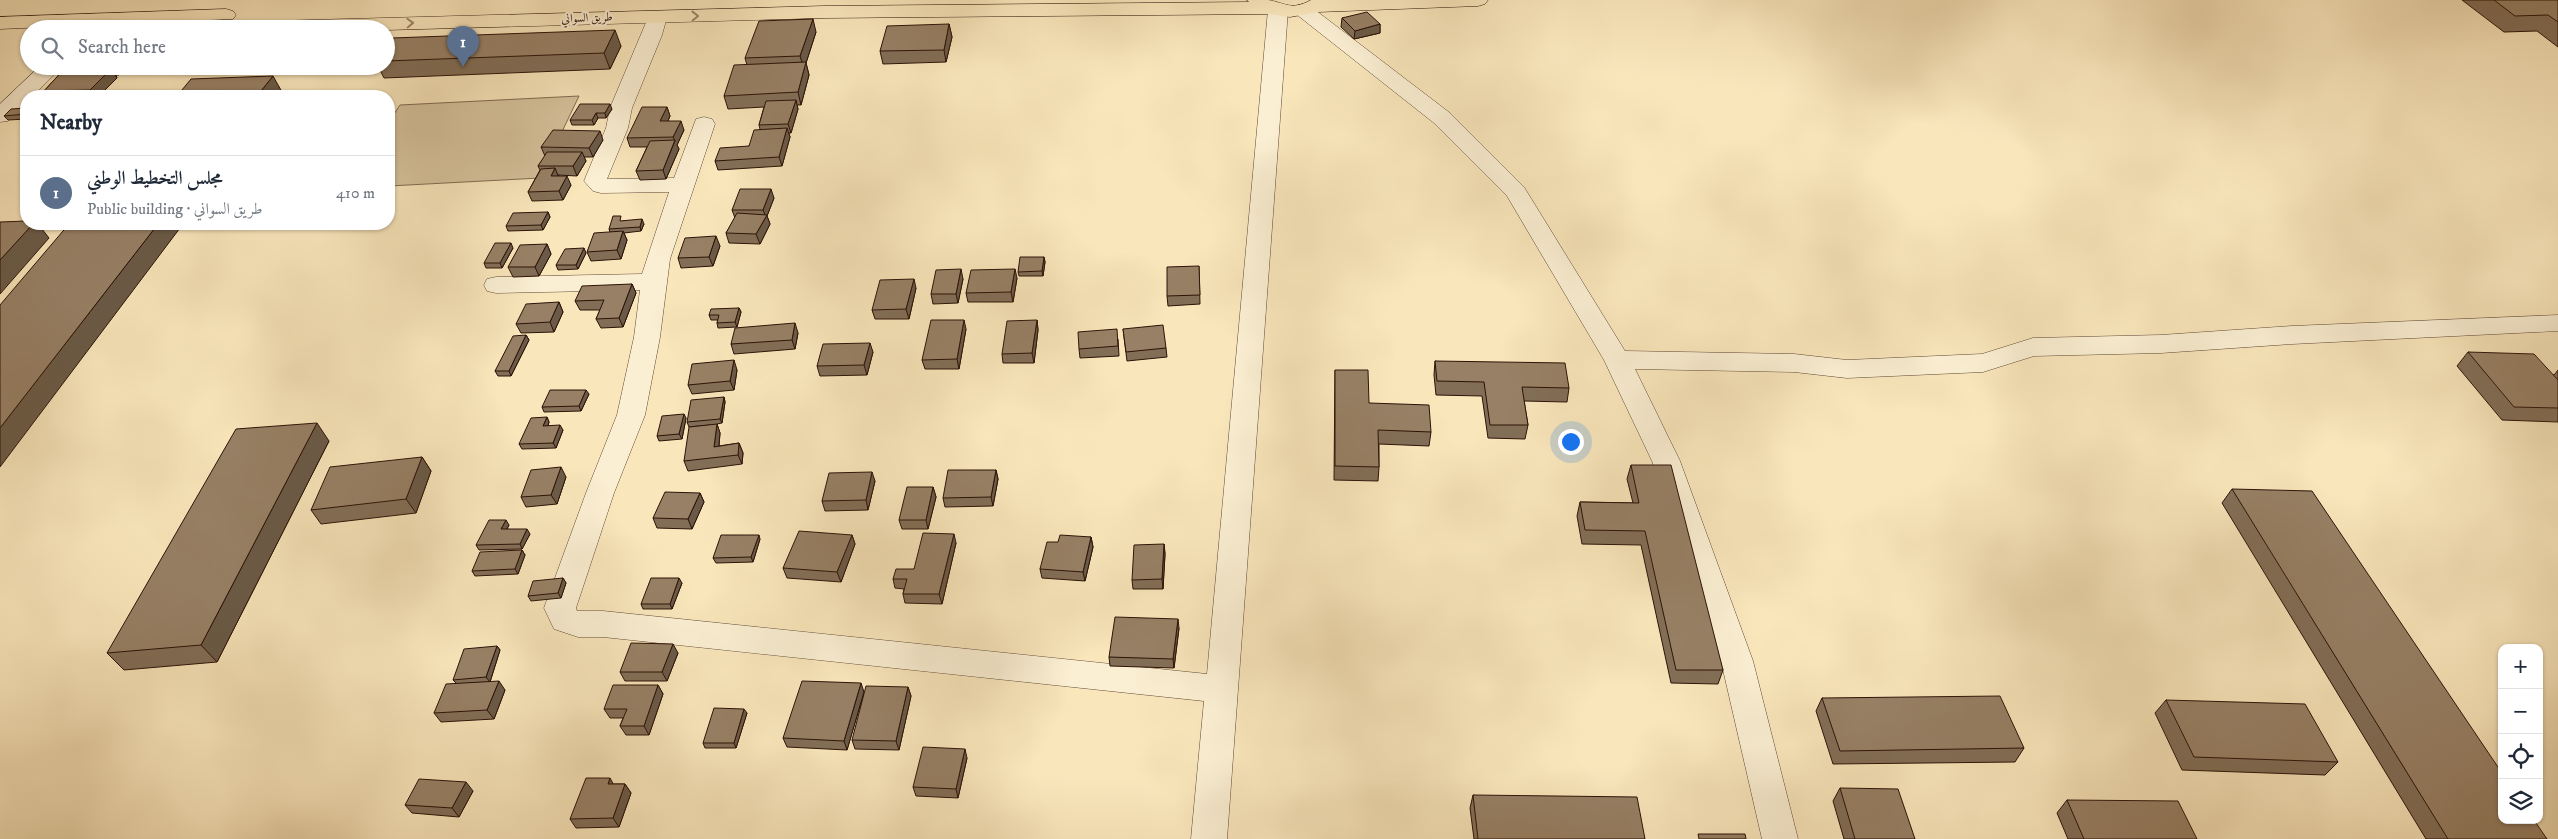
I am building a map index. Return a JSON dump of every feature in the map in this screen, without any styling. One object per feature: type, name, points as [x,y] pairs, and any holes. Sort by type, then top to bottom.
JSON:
[{"type":"highway","name":"طريق السواني","points":[[99,20],[760,0]]},
{"type":"highway","name":"طريق السواني","points":[[395,24],[824,12],[1291,6],[1478,0]]},
{"type":"highway","name":"طريق السواني","points":[[0,23],[20,22]]},
{"type":"highway","points":[[0,35],[20,34]]},
{"type":"street","points":[[1291,6],[1442,118],[1516,192],[1617,360],[1666,461],[1737,661],[1780,839]]},
{"type":"street","points":[[1209,839],[1221,689],[1291,6]]},
{"type":"street","points":[[657,16],[622,108],[617,128],[595,180],[601,186],[609,187],[684,185]]},
{"type":"street","points":[[27,90],[43,75]]},
{"type":"street","points":[[0,116],[20,97]]},
{"type":"street","points":[[704,124],[658,259],[653,282],[647,337],[631,415],[600,493],[560,608],[565,620],[578,624],[603,624],[1221,689]]},
{"type":"street","points":[[496,285],[653,282]]},
{"type":"street","points":[[1617,360],[1794,363],[1847,369],[1984,363],[2033,347],[2161,344],[2292,335],[2558,323]]},
{"type":"shaded area","points":[[579,96],[540,178],[395,186],[395,113],[400,105]]},
{"type":"building","points":[[2494,0],[2558,0],[2558,22],[2548,15],[2515,16]]},
{"type":"building","points":[[1367,12],[1380,24],[1355,31],[1342,18]]},
{"type":"building","points":[[813,19],[800,56],[745,58],[759,21]]},
{"type":"building","points":[[949,24],[944,50],[880,51],[887,26]]},
{"type":"building","points":[[615,30],[604,53],[395,61],[395,38]]},
{"type":"building","points":[[806,62],[798,92],[724,96],[734,65]]},
{"type":"building","points":[[59,75],[105,75],[90,90],[45,90]]},
{"type":"building","points":[[273,76],[262,90],[182,90],[191,79]]},
{"type":"building","points":[[796,100],[788,124],[759,125],[766,101]]},
{"type":"building","points":[[580,104],[610,104],[605,113],[596,113],[592,120],[570,120]]},
{"type":"building","points":[[642,107],[667,107],[660,121],[681,121],[673,137],[627,138]]},
{"type":"building","points":[[20,108],[20,115],[4,116],[11,109]]},
{"type":"building","points":[[787,128],[779,157],[715,161],[720,148],[749,146],[754,130]]},
{"type":"building","points":[[553,130],[600,131],[589,148],[541,147]]},
{"type":"building","points":[[675,140],[663,170],[636,171],[650,141]]},
{"type":"building","points":[[547,152],[582,152],[573,166],[538,166]]},
{"type":"building","points":[[555,168],[551,176],[567,176],[559,191],[528,192],[541,169]]},
{"type":"building","points":[[740,189],[771,189],[763,210],[732,210]]},
{"type":"building","points":[[548,212],[541,225],[506,226],[513,213]]},
{"type":"building","points":[[737,213],[767,215],[756,234],[726,233]]},
{"type":"building","points":[[613,216],[621,216],[620,221],[642,219],[640,227],[609,229]]},
{"type":"building","points":[[20,221],[20,230],[28,230],[0,260],[0,222]]},
{"type":"building","points":[[64,230],[153,230],[0,428],[0,305]]},
{"type":"building","points":[[623,231],[617,250],[587,252],[594,233]]},
{"type":"building","points":[[716,236],[709,257],[678,258],[685,238]]},
{"type":"building","points":[[495,243],[511,243],[500,263],[484,263]]},
{"type":"building","points":[[547,244],[535,267],[508,267],[520,245]]},
{"type":"building","points":[[584,248],[576,265],[556,265],[565,249]]},
{"type":"building","points":[[1020,257],[1044,257],[1042,271],[1018,272]]},
{"type":"building","points":[[1199,266],[1200,295],[1167,296],[1167,267]]},
{"type":"building","points":[[961,269],[956,294],[931,294],[936,270]]},
{"type":"building","points":[[1015,269],[1011,292],[966,293],[971,270]]},
{"type":"building","points":[[914,279],[906,309],[872,310],[880,280]]},
{"type":"building","points":[[632,284],[619,318],[596,319],[604,300],[575,301],[582,286]]},
{"type":"building","points":[[559,302],[550,322],[516,324],[526,304]]},
{"type":"building","points":[[739,308],[735,322],[717,323],[719,315],[709,315],[711,309]]},
{"type":"building","points":[[931,320],[964,320],[957,359],[922,360]]},
{"type":"building","points":[[1037,320],[1032,353],[1002,354],[1007,321]]},
{"type":"building","points":[[795,323],[792,340],[731,344],[735,328]]},
{"type":"building","points":[[1163,325],[1166,348],[1126,352],[1123,329]]},
{"type":"building","points":[[1117,329],[1118,346],[1079,349],[1078,332]]},
{"type":"building","points":[[526,335],[509,371],[495,371],[513,336]]},
{"type":"building","points":[[870,343],[864,365],[817,366],[823,344]]},
{"type":"building","points":[[2468,352],[2534,354],[2558,380],[2558,408],[2514,407]]},
{"type":"building","points":[[734,360],[730,381],[688,385],[692,364]]},
{"type":"building","points":[[1435,361],[1565,363],[1569,388],[1522,387],[1528,425],[1490,425],[1484,382],[1437,381]]},
{"type":"building","points":[[1335,370],[1368,370],[1369,403],[1429,405],[1431,432],[1378,430],[1379,467],[1335,466]]},
{"type":"building","points":[[550,390],[586,390],[579,406],[542,407]]},
{"type":"building","points":[[724,397],[720,419],[687,422],[691,400]]},
{"type":"building","points":[[684,414],[679,434],[657,436],[662,416]]},
{"type":"building","points":[[547,417],[543,426],[560,425],[553,443],[519,444],[531,418]]},
{"type":"building","points":[[317,423],[201,645],[107,653],[236,429]]},
{"type":"building","points":[[717,424],[714,447],[739,443],[738,455],[684,461],[689,427]]},
{"type":"building","points":[[422,457],[406,499],[311,510],[330,467]]},
{"type":"building","points":[[1631,465],[1671,465],[1723,670],[1676,670],[1645,531],[1585,530],[1580,502],[1639,503]]},
{"type":"building","points":[[561,467],[551,495],[521,497],[531,470]]},
{"type":"building","points":[[948,470],[996,470],[991,497],[943,498]]},
{"type":"building","points":[[872,472],[866,500],[822,501],[829,473]]},
{"type":"building","points":[[907,487],[933,487],[926,520],[899,520]]},
{"type":"building","points":[[2232,489],[2312,491],[2498,767],[2498,824],[2537,824],[2547,839],[2448,839]]},
{"type":"building","points":[[665,492],[700,493],[688,519],[653,518]]},
{"type":"building","points":[[489,520],[506,520],[501,529],[527,529],[520,544],[476,545]]},
{"type":"building","points":[[799,531],[852,535],[837,572],[783,568]]},
{"type":"building","points":[[923,533],[954,534],[939,594],[903,594],[907,579],[893,579],[896,569],[914,569]]},
{"type":"building","points":[[721,535],[759,535],[751,557],[713,558]]},
{"type":"building","points":[[1060,535],[1091,537],[1083,572],[1040,569],[1047,542],[1058,542]]},
{"type":"building","points":[[1164,544],[1162,579],[1132,580],[1134,545]]},
{"type":"building","points":[[522,550],[515,569],[472,571],[480,552]]},
{"type":"building","points":[[563,578],[558,593],[528,596],[533,581]]},
{"type":"building","points":[[651,578],[679,578],[670,604],[641,604]]},
{"type":"building","points":[[1115,617],[1178,619],[1173,659],[1109,657]]},
{"type":"building","points":[[631,643],[673,644],[662,672],[620,672]]},
{"type":"building","points":[[497,646],[486,677],[453,680],[464,649]]},
{"type":"building","points":[[499,681],[487,710],[434,713],[446,684]]},
{"type":"building","points":[[802,681],[861,683],[844,741],[783,738]]},
{"type":"building","points":[[613,685],[658,685],[644,726],[620,726],[627,709],[604,709]]},
{"type":"building","points":[[866,686],[908,687],[896,741],[852,740]]},
{"type":"building","points":[[2000,696],[2024,748],[1840,751],[1822,698]]},
{"type":"building","points":[[2166,700],[2305,704],[2338,762],[2194,757]]},
{"type":"building","points":[[714,708],[744,709],[734,743],[703,743]]},
{"type":"building","points":[[923,747],[965,749],[956,789],[913,787]]},
{"type":"building","points":[[586,778],[610,778],[608,784],[625,784],[613,818],[570,819]]},
{"type":"building","points":[[419,779],[466,782],[452,808],[405,805]]},
{"type":"building","points":[[1840,788],[1898,789],[1915,839],[1855,839]]},
{"type":"building","points":[[1473,795],[1637,797],[1645,839],[1478,839]]},
{"type":"building","points":[[2067,800],[2178,801],[2197,839],[2084,839]]},
{"type":"building","points":[[1698,834],[1745,834],[1746,839],[1699,839]]},
{"type":"place","name":"مجلس التخطيط الوطني","points":[[463,67]]}]
